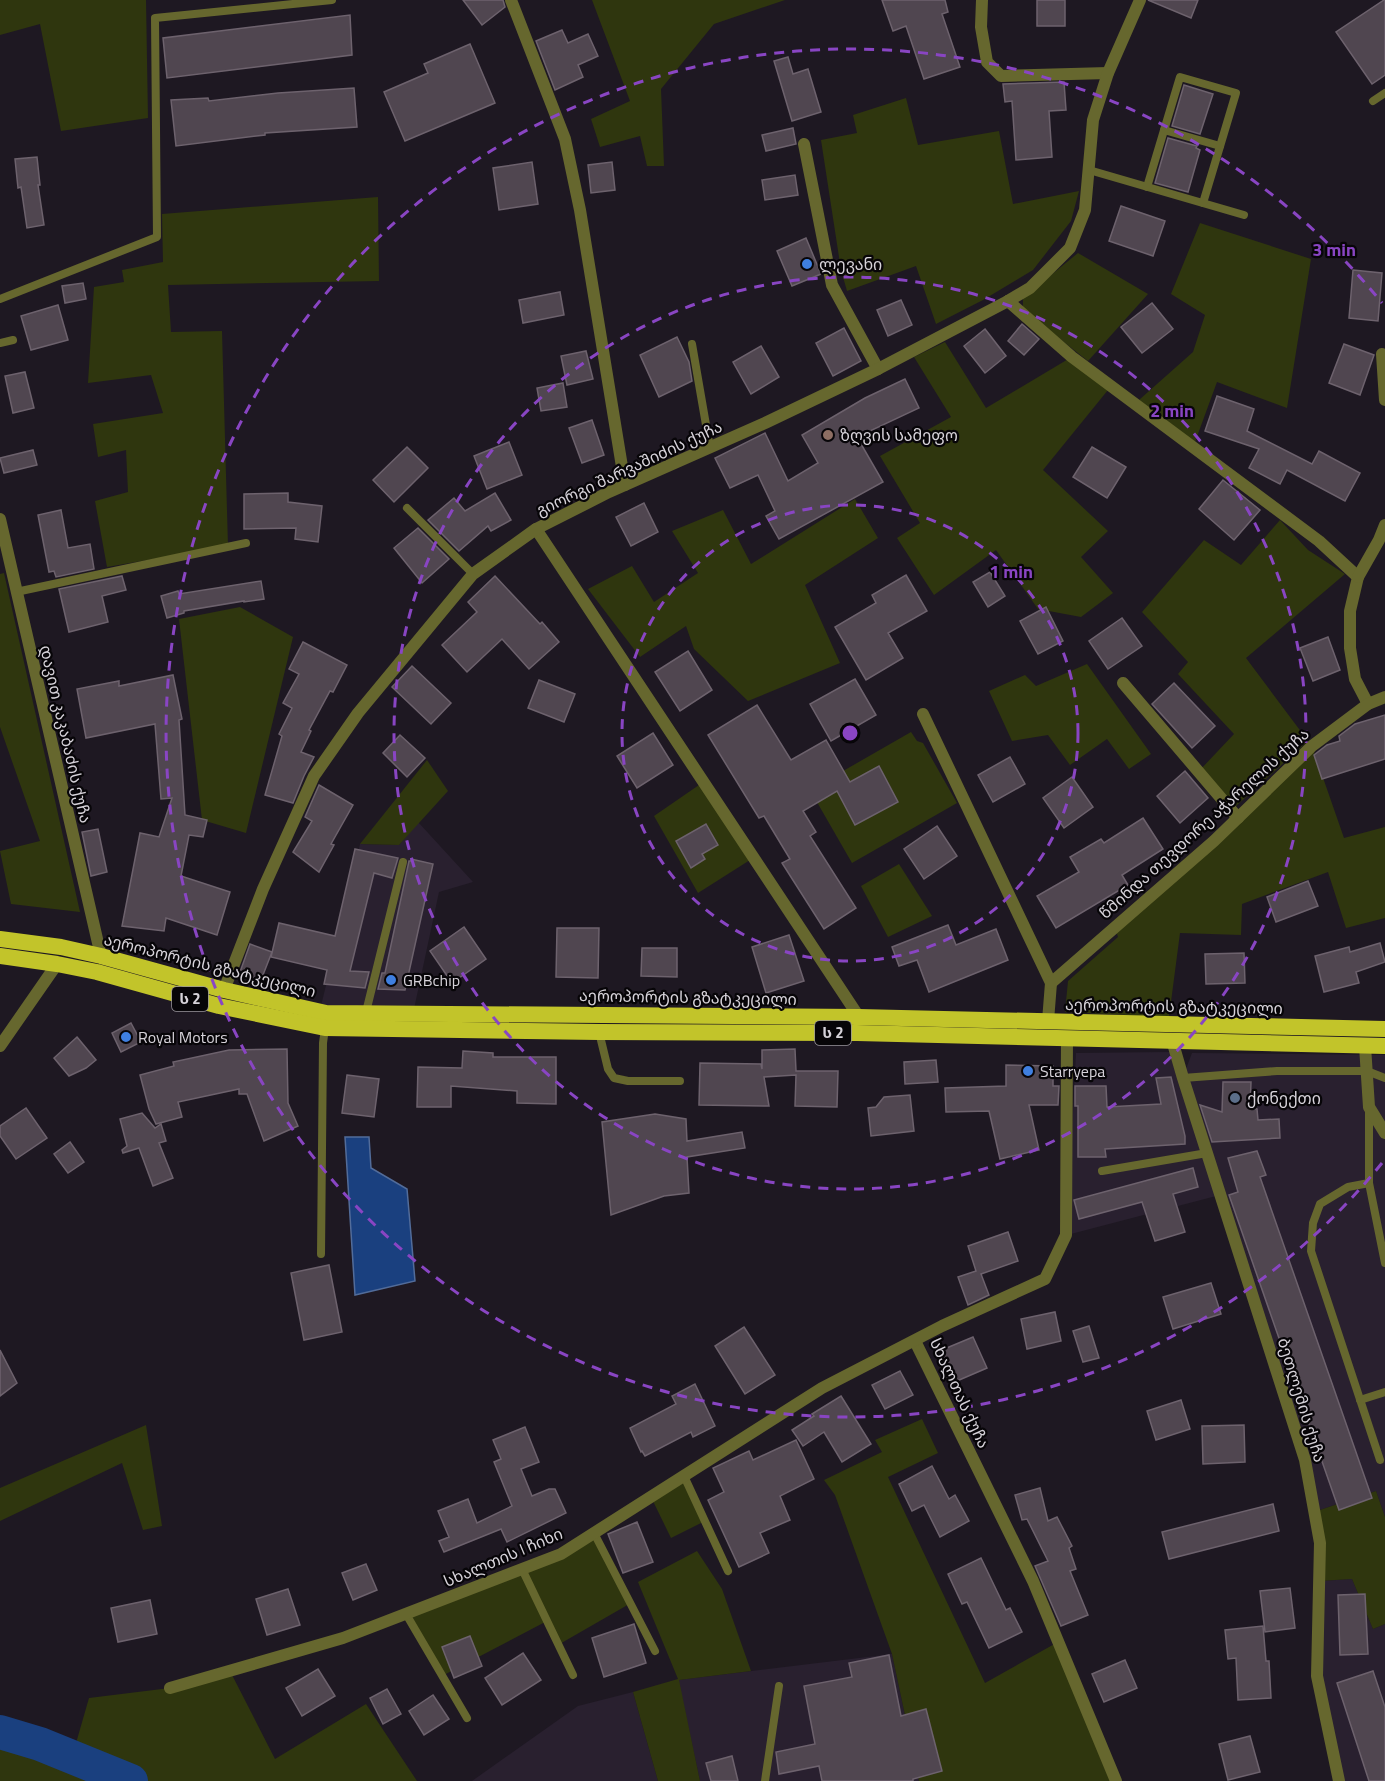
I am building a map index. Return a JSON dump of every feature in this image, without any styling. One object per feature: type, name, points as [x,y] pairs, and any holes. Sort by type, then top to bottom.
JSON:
[{"type":"highway","name":"აეროპორტის გზატკეცილი","points":[[0,939],[61,947],[224,990],[326,1013],[859,1017],[1385,1029]]},
{"type":"highway","name":"აეროპორტის გზატკეცილი","points":[[0,956],[97,972],[219,1006],[325,1028],[857,1033],[1385,1046]]},
{"type":"street","points":[[511,0],[565,139],[625,485]]},
{"type":"street","points":[[982,0],[981,27],[987,62],[1001,76],[1108,73]]},
{"type":"street","name":"გიორგი შარვაშიძის ქუჩა","points":[[224,990],[263,889],[314,776],[358,713],[473,574],[536,529],[625,485],[878,369],[1008,302],[1030,288],[1070,248],[1085,210],[1094,120],[1108,73],[1140,0]]},
{"type":"street","points":[[804,144],[832,285],[878,369]]},
{"type":"street","points":[[1008,302],[1072,357],[1319,541],[1358,577]]},
{"type":"street","points":[[1382,354],[1385,400]]},
{"type":"street","name":"დავით კაკაბაძის ქუჩა","points":[[0,519],[100,956]]},
{"type":"street","points":[[1368,704],[1355,679],[1350,648],[1350,611],[1358,577],[1385,525]]},
{"type":"street","points":[[536,529],[859,1017]]},
{"type":"street","points":[[1123,684],[1238,818]]},
{"type":"street","name":"წმინდა თევდორე აჭარელის ქუჩა","points":[[1051,982],[1214,841],[1312,746],[1368,704],[1385,697]]},
{"type":"street","points":[[923,714],[1051,982],[1048,1021]]},
{"type":"street","points":[[0,1046],[57,964]]},
{"type":"street","name":"სხალთას ქუჩა","points":[[1067,1038],[1066,1234],[1045,1279],[942,1326],[915,1341],[1033,1581],[1116,1781]]},
{"type":"street","name":"ბეთლემის ქუჩა","points":[[1172,1040],[1305,1460],[1320,1543],[1317,1676],[1339,1781]]},
{"type":"street","points":[[1365,1046],[1369,1107],[1385,1132]]},
{"type":"street","name":"სხალთის I ჩიხი","points":[[170,1688],[343,1638],[561,1554],[822,1388],[915,1341]]},
{"type":"lane","points":[[0,299],[157,237],[155,18],[332,0]]},
{"type":"lane","points":[[1147,187],[1180,77],[1236,93],[1203,203]]},
{"type":"lane","points":[[1373,101],[1385,93]]},
{"type":"lane","points":[[1164,130],[1220,146]]},
{"type":"lane","points":[[1089,171],[1244,215]]},
{"type":"lane","points":[[0,343],[13,340]]},
{"type":"lane","points":[[692,344],[710,448]]},
{"type":"lane","points":[[407,508],[473,574]]},
{"type":"lane","points":[[16,592],[246,543]]},
{"type":"lane","points":[[366,1012],[403,862]]},
{"type":"lane","points":[[321,1254],[325,1028]]},
{"type":"lane","points":[[599,1032],[608,1069],[614,1078],[628,1081],[680,1081]]},
{"type":"lane","points":[[1183,1078],[1277,1071],[1367,1071],[1385,1078]]},
{"type":"lane","points":[[1369,1107],[1369,1183],[1385,1263]]},
{"type":"lane","points":[[1102,1171],[1207,1154]]},
{"type":"lane","points":[[1369,1183],[1348,1187],[1320,1204],[1313,1223],[1311,1251],[1380,1460]]},
{"type":"lane","points":[[1360,1400],[1385,1392]]},
{"type":"lane","points":[[684,1476],[728,1571]]},
{"type":"lane","points":[[594,1533],[655,1651]]},
{"type":"lane","points":[[522,1569],[573,1675]]},
{"type":"lane","points":[[406,1614],[467,1718]]},
{"type":"lane","points":[[765,1781],[779,1686]]},
{"type":"shaded area","points":[[418,822],[473,882],[439,892],[414,1009],[321,1006],[360,844],[399,845]]},
{"type":"shaded area","points":[[1170,1052],[1183,1077],[1192,1053],[1385,1055],[1385,1517],[1376,1491],[1314,1512],[1305,1460],[1220,1195],[1067,1235],[1076,1053]]},
{"type":"shaded area","points":[[1352,1579],[1373,1629],[1385,1624],[1385,1781],[1339,1781],[1317,1676],[1319,1581]]},
{"type":"shaded area","points":[[892,1654],[919,1781],[700,1781],[678,1680]]},
{"type":"shaded area","points":[[633,1692],[658,1781],[472,1781],[578,1706]]},
{"type":"green space","points":[[0,0],[146,0],[148,118],[61,131],[40,24],[0,35]]},
{"type":"green space","points":[[592,0],[785,0],[714,24],[661,89],[664,166],[647,166],[640,136],[600,147],[591,119],[630,101]]},
{"type":"green space","points":[[906,98],[918,145],[999,131],[1013,204],[1079,191],[1071,221],[1033,270],[983,300],[936,324],[916,266],[847,291],[841,270],[821,140],[857,133],[853,115]]},
{"type":"green space","points":[[378,197],[379,281],[168,285],[171,332],[222,331],[228,546],[107,567],[95,501],[128,492],[126,450],[98,457],[93,424],[163,413],[151,375],[88,383],[94,287],[124,282],[122,270],[163,262],[162,214]]},
{"type":"green space","points":[[1200,223],[1311,259],[1287,408],[1217,382],[1195,442],[1139,400],[1193,352],[1205,315],[1171,294]]},
{"type":"green space","points":[[1078,253],[1148,294],[1088,361],[1023,310],[1023,298]]},
{"type":"green space","points":[[945,342],[986,408],[1070,358],[1108,390],[1043,470],[1108,531],[1081,557],[1113,593],[1081,617],[1038,609],[996,550],[934,595],[897,538],[920,523],[880,456],[951,417],[914,357]]},
{"type":"green space","points":[[855,499],[878,538],[805,585],[840,663],[748,701],[694,649],[686,626],[640,657],[588,589],[632,566],[654,602],[698,573],[672,531],[723,510],[751,564]]},
{"type":"green space","points":[[1280,520],[1308,550],[1345,574],[1246,658],[1308,741],[1235,807],[1200,770],[1234,734],[1178,674],[1188,662],[1142,612],[1204,540],[1241,565]]},
{"type":"green space","points":[[4,573],[80,912],[11,904],[0,851],[40,841],[0,727],[0,574]]},
{"type":"green space","points":[[240,607],[293,637],[246,833],[202,820],[179,619]]},
{"type":"green space","points":[[1087,664],[1151,754],[1129,769],[1107,739],[1070,765],[1048,735],[1012,741],[989,691],[1025,675],[1036,686]]},
{"type":"green space","points":[[911,732],[917,741],[923,743],[957,803],[852,863],[810,790]]},
{"type":"green space","points":[[1312,746],[1344,838],[1385,827],[1385,918],[1346,928],[1328,872],[1242,904],[1241,935],[1180,933],[1169,1017],[1065,1012],[1068,981],[1118,937],[1115,927]]},
{"type":"green space","points":[[427,760],[448,791],[399,845],[360,844]]},
{"type":"green space","points":[[699,785],[750,860],[698,893],[654,816]]},
{"type":"green space","points":[[899,864],[932,916],[888,937],[861,886]]},
{"type":"green space","points":[[922,1419],[938,1453],[888,1477],[985,1683],[1058,1642],[1116,1781],[919,1781],[892,1654],[835,1495],[824,1480],[882,1452],[875,1440]]},
{"type":"green space","points":[[146,1425],[162,1526],[143,1530],[122,1463],[0,1521],[0,1488]]},
{"type":"green space","points":[[684,1476],[705,1521],[671,1538],[651,1497]]},
{"type":"green space","points":[[1376,1491],[1385,1517],[1385,1624],[1373,1629],[1352,1579],[1319,1581],[1314,1512]]},
{"type":"green space","points":[[594,1533],[631,1603],[558,1645],[547,1621],[442,1676],[406,1614],[561,1554]]},
{"type":"green space","points":[[697,1551],[722,1589],[751,1671],[679,1680],[700,1781],[658,1781],[633,1692],[678,1679],[638,1582]]},
{"type":"green space","points":[[230,1671],[275,1759],[366,1704],[417,1781],[0,1781],[0,1732],[72,1757],[89,1698],[170,1688]]},
{"type":"water","points":[[345,1137],[369,1137],[371,1168],[407,1189],[415,1281],[355,1295]]},
{"type":"building","points":[[463,0],[503,0],[505,7],[482,25]]},
{"type":"building","points":[[882,0],[945,0],[948,12],[942,14],[960,67],[924,79],[906,26],[893,31]]},
{"type":"building","points":[[1037,0],[1065,0],[1065,26],[1037,26]]},
{"type":"building","points":[[1148,0],[1198,0],[1191,18]]},
{"type":"building","points":[[1384,0],[1385,75],[1372,84],[1336,32]]},
{"type":"building","points":[[350,15],[352,55],[167,78],[163,38]]},
{"type":"building","points":[[562,30],[568,43],[588,34],[598,56],[578,65],[583,77],[555,90],[536,41]]},
{"type":"building","points":[[470,44],[495,103],[405,141],[384,92],[428,73],[424,64]]},
{"type":"building","points":[[788,57],[793,74],[808,69],[821,112],[792,121],[774,61]]},
{"type":"building","points":[[1064,82],[1066,110],[1049,111],[1052,157],[1016,160],[1012,101],[1005,102],[1003,84]]},
{"type":"building","points":[[1184,85],[1213,94],[1200,134],[1172,126]]},
{"type":"building","points":[[354,88],[357,127],[265,133],[265,135],[176,146],[171,100],[208,98],[209,101],[278,93]]},
{"type":"building","points":[[793,128],[796,144],[766,151],[762,135]]},
{"type":"building","points":[[1168,138],[1197,146],[1196,148],[1200,150],[1188,192],[1155,183]]},
{"type":"building","points":[[37,157],[40,185],[38,185],[44,225],[27,228],[21,187],[18,188],[15,159]]},
{"type":"building","points":[[532,162],[538,204],[499,210],[493,168]]},
{"type":"building","points":[[612,162],[615,190],[591,193],[588,165]]},
{"type":"building","points":[[795,175],[798,195],[765,200],[762,180]]},
{"type":"building","points":[[1121,206],[1165,221],[1153,256],[1109,241]]},
{"type":"building","points":[[806,238],[821,274],[792,286],[777,251]]},
{"type":"building","points":[[1353,270],[1382,273],[1378,321],[1349,318]]},
{"type":"building","points":[[83,283],[86,299],[65,303],[62,286]]},
{"type":"building","points":[[560,292],[564,315],[523,323],[519,300]]},
{"type":"building","points":[[901,300],[912,325],[888,336],[877,310]]},
{"type":"building","points":[[1152,303],[1173,329],[1142,353],[1121,327]]},
{"type":"building","points":[[58,305],[68,340],[31,350],[21,316]]},
{"type":"building","points":[[1022,324],[1039,339],[1024,355],[1008,341]]},
{"type":"building","points":[[844,328],[861,361],[833,376],[816,343]]},
{"type":"building","points":[[985,329],[1006,356],[985,373],[964,346]]},
{"type":"building","points":[[677,337],[689,362],[692,381],[659,397],[640,355]]},
{"type":"building","points":[[1344,344],[1374,355],[1360,395],[1329,383]]},
{"type":"building","points":[[761,346],[779,377],[751,394],[733,362]]},
{"type":"building","points":[[586,351],[593,379],[567,385],[561,356]]},
{"type":"building","points":[[25,372],[34,408],[13,413],[5,376]]},
{"type":"building","points":[[905,379],[919,408],[857,437],[883,482],[779,539],[766,516],[775,511],[758,475],[730,488],[715,458],[765,433],[788,481],[818,463],[802,435],[865,398]]},
{"type":"building","points":[[563,383],[567,407],[541,411],[537,388]]},
{"type":"building","points":[[1217,396],[1254,409],[1247,431],[1312,464],[1319,451],[1360,473],[1345,501],[1287,470],[1280,484],[1249,468],[1259,449],[1205,431]]},
{"type":"building","points":[[592,420],[604,455],[582,463],[569,428]]},
{"type":"building","points":[[509,442],[522,475],[487,489],[474,456]]},
{"type":"building","points":[[407,447],[428,468],[394,502],[373,480]]},
{"type":"building","points":[[1092,447],[1126,467],[1107,498],[1073,477]]},
{"type":"building","points":[[33,450],[37,465],[4,473],[0,458]]},
{"type":"building","points":[[1223,480],[1260,510],[1234,540],[1199,509]]},
{"type":"building","points":[[288,493],[288,502],[322,506],[318,542],[295,539],[296,528],[244,529],[244,494]]},
{"type":"building","points":[[495,493],[511,520],[491,531],[488,526],[459,551],[428,520],[454,498],[465,511]]},
{"type":"building","points":[[644,503],[658,532],[631,546],[616,517]]},
{"type":"building","points":[[61,510],[68,548],[90,544],[94,569],[56,577],[54,571],[49,572],[38,515]]},
{"type":"building","points":[[418,528],[449,559],[422,583],[394,548]]},
{"type":"building","points":[[990,572],[1005,596],[988,607],[973,582]]},
{"type":"building","points":[[906,575],[927,611],[888,633],[903,658],[866,680],[835,627],[876,603],[872,595]]},
{"type":"building","points":[[122,576],[126,590],[102,596],[108,622],[69,632],[59,589]]},
{"type":"building","points":[[495,576],[559,642],[529,669],[502,639],[467,672],[442,645],[477,612],[468,602]]},
{"type":"building","points":[[261,581],[264,599],[184,611],[184,613],[167,618],[161,596],[178,591],[179,594]]},
{"type":"building","points":[[1046,607],[1063,641],[1038,654],[1020,621]]},
{"type":"building","points":[[1122,618],[1142,646],[1108,669],[1089,641]]},
{"type":"building","points":[[1328,637],[1340,670],[1313,681],[1300,648]]},
{"type":"building","points":[[303,642],[347,665],[309,730],[311,731],[301,752],[314,757],[293,803],[265,795],[282,736],[279,734],[292,708],[283,703],[299,674],[289,669]]},
{"type":"building","points":[[688,651],[712,690],[680,711],[655,672]]},
{"type":"building","points":[[412,666],[451,703],[431,724],[392,687]]},
{"type":"building","points":[[173,675],[182,719],[179,720],[185,815],[207,820],[203,837],[189,835],[181,876],[230,892],[217,935],[166,918],[164,931],[122,926],[140,833],[159,837],[172,798],[161,799],[155,724],[86,738],[77,689],[119,681],[119,686]]},
{"type":"building","points":[[855,679],[876,715],[831,741],[810,704]]},
{"type":"building","points":[[539,680],[575,694],[564,722],[528,708]]},
{"type":"building","points":[[1174,683],[1215,726],[1192,748],[1152,704]]},
{"type":"building","points":[[757,705],[791,760],[826,740],[850,782],[879,766],[898,802],[855,825],[837,791],[803,811],[816,832],[810,836],[856,908],[824,929],[782,863],[790,859],[764,816],[759,818],[708,735]]},
{"type":"building","points":[[1385,715],[1385,759],[1322,779],[1314,755],[1327,745],[1340,741],[1339,736],[1355,724]]},
{"type":"building","points":[[653,733],[673,765],[637,788],[617,756]]},
{"type":"building","points":[[400,735],[425,758],[407,777],[383,753]]},
{"type":"building","points":[[1010,757],[1025,784],[993,802],[978,775]]},
{"type":"building","points":[[1185,771],[1208,798],[1180,823],[1157,796]]},
{"type":"building","points":[[1072,777],[1093,807],[1064,828],[1043,798]]},
{"type":"building","points":[[319,785],[353,805],[331,844],[334,845],[319,872],[293,852],[312,821],[305,817]]},
{"type":"building","points":[[1143,818],[1163,849],[1122,875],[1128,885],[1056,928],[1037,896],[1079,872],[1070,857],[1101,839],[1104,843]]},
{"type":"building","points":[[706,824],[718,845],[702,854],[705,859],[691,868],[676,841]]},
{"type":"building","points":[[937,826],[957,856],[924,879],[904,849]]},
{"type":"building","points":[[98,829],[107,872],[91,876],[82,832]]},
{"type":"building","points":[[355,849],[398,858],[392,878],[374,873],[350,971],[369,972],[365,988],[324,984],[327,970],[271,957],[279,923],[335,936]]},
{"type":"building","points":[[411,859],[433,864],[405,990],[378,989],[382,973],[385,973]]},
{"type":"building","points":[[1308,881],[1318,906],[1276,922],[1267,897]]},
{"type":"building","points":[[948,925],[956,945],[996,929],[1008,960],[929,992],[917,960],[899,966],[892,947]]},
{"type":"building","points":[[464,927],[486,959],[452,983],[430,951]]},
{"type":"building","points":[[557,928],[599,928],[598,978],[556,977]]},
{"type":"building","points":[[789,935],[804,981],[766,993],[752,947]]},
{"type":"building","points":[[1380,943],[1385,962],[1356,972],[1359,983],[1324,992],[1315,956],[1349,947],[1350,952]]},
{"type":"building","points":[[250,944],[272,952],[261,980],[240,972]]},
{"type":"building","points":[[642,948],[677,948],[677,977],[641,976]]},
{"type":"building","points":[[1244,953],[1245,983],[1206,984],[1205,954]]},
{"type":"building","name":"Royal Motors","points":[[131,1023],[141,1042],[121,1052],[112,1033]]},
{"type":"building","points":[[77,1037],[96,1060],[69,1076],[54,1058]]},
{"type":"building","points":[[287,1049],[288,1103],[298,1126],[264,1141],[247,1094],[239,1094],[239,1089],[178,1102],[182,1117],[156,1124],[149,1109],[140,1075],[174,1066],[173,1062],[229,1050]]},
{"type":"building","points":[[795,1049],[796,1071],[838,1071],[837,1107],[795,1106],[796,1075],[764,1077],[769,1106],[699,1105],[700,1063],[761,1064],[762,1069],[762,1050]]},
{"type":"building","points":[[463,1051],[493,1053],[493,1057],[556,1057],[556,1104],[517,1103],[517,1091],[451,1086],[451,1107],[417,1107],[418,1067],[462,1068]]},
{"type":"building","points":[[936,1060],[938,1082],[905,1084],[904,1062]]},
{"type":"building","points":[[1006,1065],[1053,1066],[1053,1086],[1059,1086],[1058,1105],[1029,1105],[1039,1150],[1000,1159],[989,1111],[946,1112],[945,1088],[1006,1086]]},
{"type":"building","points":[[347,1075],[379,1079],[374,1117],[342,1113]]},
{"type":"building","points":[[1171,1077],[1185,1144],[1105,1149],[1106,1157],[1078,1157],[1078,1106],[1075,1106],[1075,1086],[1106,1086],[1107,1107],[1161,1104],[1156,1078]]},
{"type":"building","points":[[1223,1082],[1251,1082],[1250,1108],[1257,1109],[1258,1120],[1279,1119],[1280,1138],[1212,1142],[1200,1105],[1222,1112]]},
{"type":"building","points":[[910,1095],[914,1131],[871,1136],[868,1108],[876,1107],[884,1097]]},
{"type":"building","points":[[26,1108],[47,1138],[16,1159],[0,1136],[0,1126]]},
{"type":"building","points":[[142,1113],[155,1128],[161,1124],[166,1141],[159,1143],[173,1178],[153,1186],[139,1148],[123,1153],[122,1150],[127,1146],[120,1119]]},
{"type":"building","points":[[655,1114],[686,1119],[687,1141],[742,1132],[745,1148],[687,1157],[689,1193],[664,1196],[611,1215],[602,1122]]},
{"type":"building","points":[[70,1142],[84,1162],[68,1173],[54,1154]]},
{"type":"building","points":[[1257,1151],[1266,1175],[1260,1177],[1372,1498],[1339,1510],[1229,1195],[1238,1192],[1228,1158]]},
{"type":"building","points":[[1193,1168],[1198,1187],[1173,1194],[1185,1232],[1155,1241],[1142,1202],[1079,1219],[1074,1200]]},
{"type":"building","points":[[1008,1232],[1018,1261],[981,1274],[989,1295],[968,1305],[958,1277],[976,1271],[968,1246]]},
{"type":"building","points":[[329,1265],[342,1332],[304,1340],[291,1273]]},
{"type":"building","points":[[1211,1283],[1221,1314],[1173,1329],[1163,1297]]},
{"type":"building","points":[[1055,1312],[1061,1341],[1027,1349],[1021,1319]]},
{"type":"building","points":[[1089,1326],[1099,1358],[1083,1362],[1073,1331]]},
{"type":"building","points":[[744,1327],[775,1375],[745,1394],[715,1346]]},
{"type":"building","points":[[973,1337],[987,1368],[950,1384],[937,1352]]},
{"type":"building","points":[[0,1350],[17,1383],[0,1396]]},
{"type":"building","points":[[900,1371],[913,1395],[885,1409],[872,1385]]},
{"type":"building","points":[[695,1384],[715,1426],[693,1437],[691,1432],[645,1456],[630,1428],[676,1404],[672,1396]]},
{"type":"building","points":[[841,1396],[871,1444],[842,1462],[824,1432],[803,1446],[792,1430]]},
{"type":"building","points":[[1181,1400],[1190,1429],[1156,1440],[1147,1411]]},
{"type":"building","points":[[1244,1425],[1245,1462],[1203,1464],[1202,1426]]},
{"type":"building","points":[[525,1427],[539,1462],[521,1469],[532,1496],[555,1489],[566,1513],[507,1542],[501,1529],[444,1552],[439,1541],[449,1537],[438,1511],[468,1499],[477,1523],[512,1506],[494,1462],[501,1459],[493,1440]]},
{"type":"building","points":[[796,1440],[814,1479],[780,1496],[790,1520],[760,1533],[769,1553],[739,1567],[708,1500],[724,1492],[713,1468],[749,1451],[753,1460]]},
{"type":"building","points":[[932,1466],[949,1499],[955,1495],[969,1521],[940,1537],[924,1505],[912,1511],[899,1484]]},
{"type":"building","points":[[1040,1488],[1048,1521],[1057,1517],[1072,1546],[1069,1548],[1076,1569],[1070,1571],[1088,1615],[1061,1626],[1035,1566],[1048,1561],[1027,1519],[1022,1520],[1015,1495]]},
{"type":"building","points":[[1273,1504],[1279,1531],[1169,1559],[1162,1532]]},
{"type":"building","points":[[637,1522],[653,1562],[623,1573],[608,1534]]},
{"type":"building","points":[[981,1558],[1006,1610],[1010,1608],[1022,1632],[989,1648],[967,1602],[962,1604],[948,1574]]},
{"type":"building","points":[[366,1564],[377,1590],[353,1600],[342,1573]]},
{"type":"building","points":[[1290,1588],[1295,1628],[1265,1632],[1260,1591]]},
{"type":"building","points":[[288,1589],[300,1625],[267,1635],[256,1599]]},
{"type":"building","points":[[1365,1594],[1368,1654],[1340,1655],[1338,1595]]},
{"type":"building","points":[[150,1600],[157,1634],[118,1642],[111,1608]]},
{"type":"building","points":[[634,1624],[646,1663],[604,1677],[592,1638]]},
{"type":"building","points":[[1263,1626],[1266,1661],[1269,1661],[1271,1698],[1238,1700],[1236,1658],[1228,1659],[1225,1630]]},
{"type":"building","points":[[470,1636],[482,1666],[454,1678],[442,1647]]},
{"type":"building","points":[[523,1653],[541,1680],[502,1705],[485,1678]]},
{"type":"building","points":[[889,1655],[901,1716],[926,1709],[942,1771],[913,1779],[913,1781],[822,1781],[819,1766],[779,1774],[776,1752],[815,1744],[804,1686],[852,1677],[849,1663]]},
{"type":"building","points":[[1125,1660],[1137,1688],[1104,1702],[1092,1674]]},
{"type":"building","points":[[318,1669],[335,1696],[302,1716],[286,1688]]},
{"type":"building","points":[[1373,1671],[1385,1707],[1385,1781],[1369,1781],[1337,1683]]},
{"type":"building","points":[[387,1689],[401,1714],[383,1724],[370,1698]]},
{"type":"building","points":[[433,1695],[449,1719],[424,1735],[409,1711]]},
{"type":"building","points":[[1250,1736],[1260,1772],[1228,1780],[1219,1744]]},
{"type":"building","points":[[732,1756],[738,1781],[711,1781],[706,1763]]},
{"type":"waterway","points":[[0,1732],[40,1744],[131,1781]]},
{"type":"place","name":"ლევანი","points":[[807,264]]},
{"type":"place","name":"ზღვის სამეფო","points":[[828,435]]},
{"type":"place","name":"GRBchip","points":[[391,980]]},
{"type":"place","name":"Royal Motors","points":[[126,1037]]},
{"type":"place","name":"Starryepa","points":[[1028,1071]]},
{"type":"place","name":"ქონექთი","points":[[1235,1098]]}]
